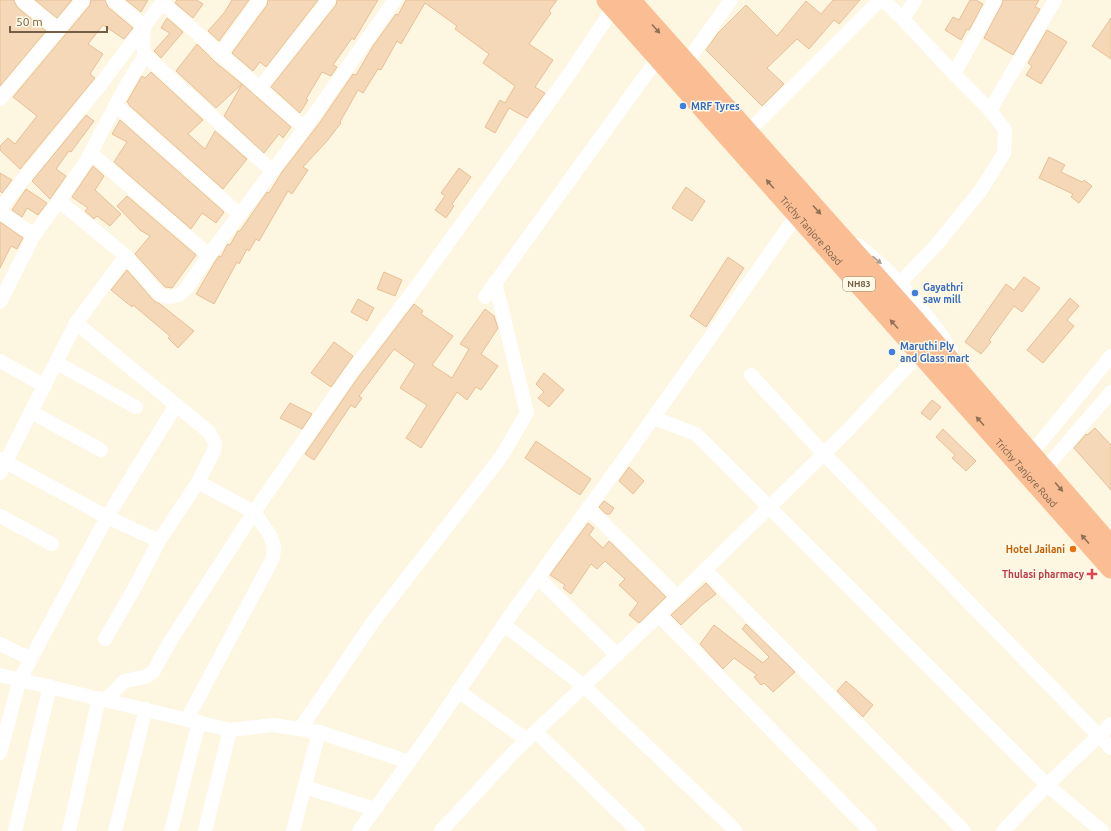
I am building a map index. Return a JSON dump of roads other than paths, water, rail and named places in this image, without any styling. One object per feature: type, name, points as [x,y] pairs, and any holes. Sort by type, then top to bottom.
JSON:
[{"type":"highway","name":"Trichy Tanjore Road","points":[[617,2],[686,63],[1111,546]]},
{"type":"highway","name":"Trichy Tanjore Road","points":[[617,2],[658,58],[1111,568]]},
{"type":"street","points":[[22,0],[58,30]]},
{"type":"street","points":[[0,99],[83,0]]},
{"type":"street","points":[[113,0],[144,26]]},
{"type":"street","points":[[220,55],[260,0]]},
{"type":"street","points":[[259,89],[329,0]]},
{"type":"street","points":[[59,201],[126,256],[160,295],[169,297],[179,296],[186,290],[209,255],[304,128],[395,0]]},
{"type":"street","points":[[686,63],[730,0]]},
{"type":"street","points":[[748,132],[880,0]]},
{"type":"street","points":[[883,0],[990,110],[1005,130],[1004,153],[981,190],[937,244],[900,283]]},
{"type":"street","points":[[903,19],[915,0]]},
{"type":"street","points":[[954,74],[995,0]]},
{"type":"street","points":[[990,110],[1055,0]]},
{"type":"street","points":[[34,235],[0,211],[12,193],[100,86],[163,1],[220,55],[304,128]]},
{"type":"street","points":[[69,831],[103,699],[124,681],[145,677],[153,672],[171,640],[254,512],[350,374],[417,286],[574,67],[617,2]]},
{"type":"street","points":[[144,26],[143,47],[145,55],[272,171]]},
{"type":"street","points":[[0,302],[34,235],[91,153],[116,105],[145,55]]},
{"type":"street","points":[[485,297],[658,58]]},
{"type":"street","points":[[116,105],[239,214]]},
{"type":"street","points":[[91,153],[209,255]]},
{"type":"street","points":[[359,831],[504,625],[654,418],[797,215]]},
{"type":"street","points":[[834,230],[874,258],[900,283],[922,308],[949,346],[961,374]]},
{"type":"street","points":[[126,256],[76,323],[45,386],[2,465],[159,541]]},
{"type":"street","points":[[300,729],[375,619],[501,457],[527,413],[495,282]]},
{"type":"street","points":[[76,323],[209,432],[215,442],[214,451],[198,482],[159,541],[134,589],[105,639]]},
{"type":"street","points":[[441,831],[531,736],[678,597],[824,454],[920,353]]},
{"type":"street","points":[[1031,454],[1111,356]]},
{"type":"street","points":[[0,361],[45,386]]},
{"type":"street","points":[[56,363],[136,407]]},
{"type":"street","points":[[751,375],[824,454],[1111,748]]},
{"type":"street","points":[[1044,470],[1111,392]]},
{"type":"street","points":[[0,753],[20,679],[107,517],[176,405]]},
{"type":"street","points":[[31,412],[102,450]]},
{"type":"street","points":[[654,418],[696,434],[1047,785],[1102,831]]},
{"type":"street","points":[[171,831],[193,721],[273,558],[274,547],[270,535],[254,512],[198,482]]},
{"type":"street","points":[[588,508],[678,597]]},
{"type":"street","points":[[0,516],[52,544]]},
{"type":"street","points":[[705,570],[964,831]]},
{"type":"street","points":[[538,578],[617,655]]},
{"type":"street","points":[[659,615],[870,831]]},
{"type":"street","points":[[504,625],[584,686],[736,831]]},
{"type":"street","points":[[0,644],[25,656]]},
{"type":"street","points":[[0,675],[230,730],[273,725],[319,732],[409,762]]},
{"type":"street","points":[[15,831],[50,686]]},
{"type":"street","points":[[458,691],[531,736],[638,831]]},
{"type":"street","points":[[115,831],[146,710]]},
{"type":"street","points":[[1003,831],[1047,785],[1111,724]]},
{"type":"street","points":[[205,831],[230,730]]},
{"type":"street","points":[[293,831],[319,732]]},
{"type":"street","points":[[305,787],[374,809]]},
{"type":"place","name":"MRF Tyres","points":[[683,106]]},
{"type":"place","name":"Gayathri saw mill","points":[[915,293]]},
{"type":"place","name":"Maruthi Ply and Glass mart","points":[[892,352]]},
{"type":"place","name":"Hotel Jailani","points":[[1073,549]]},
{"type":"place","name":"Thulasi pharmacy","points":[[1092,574]]}]
